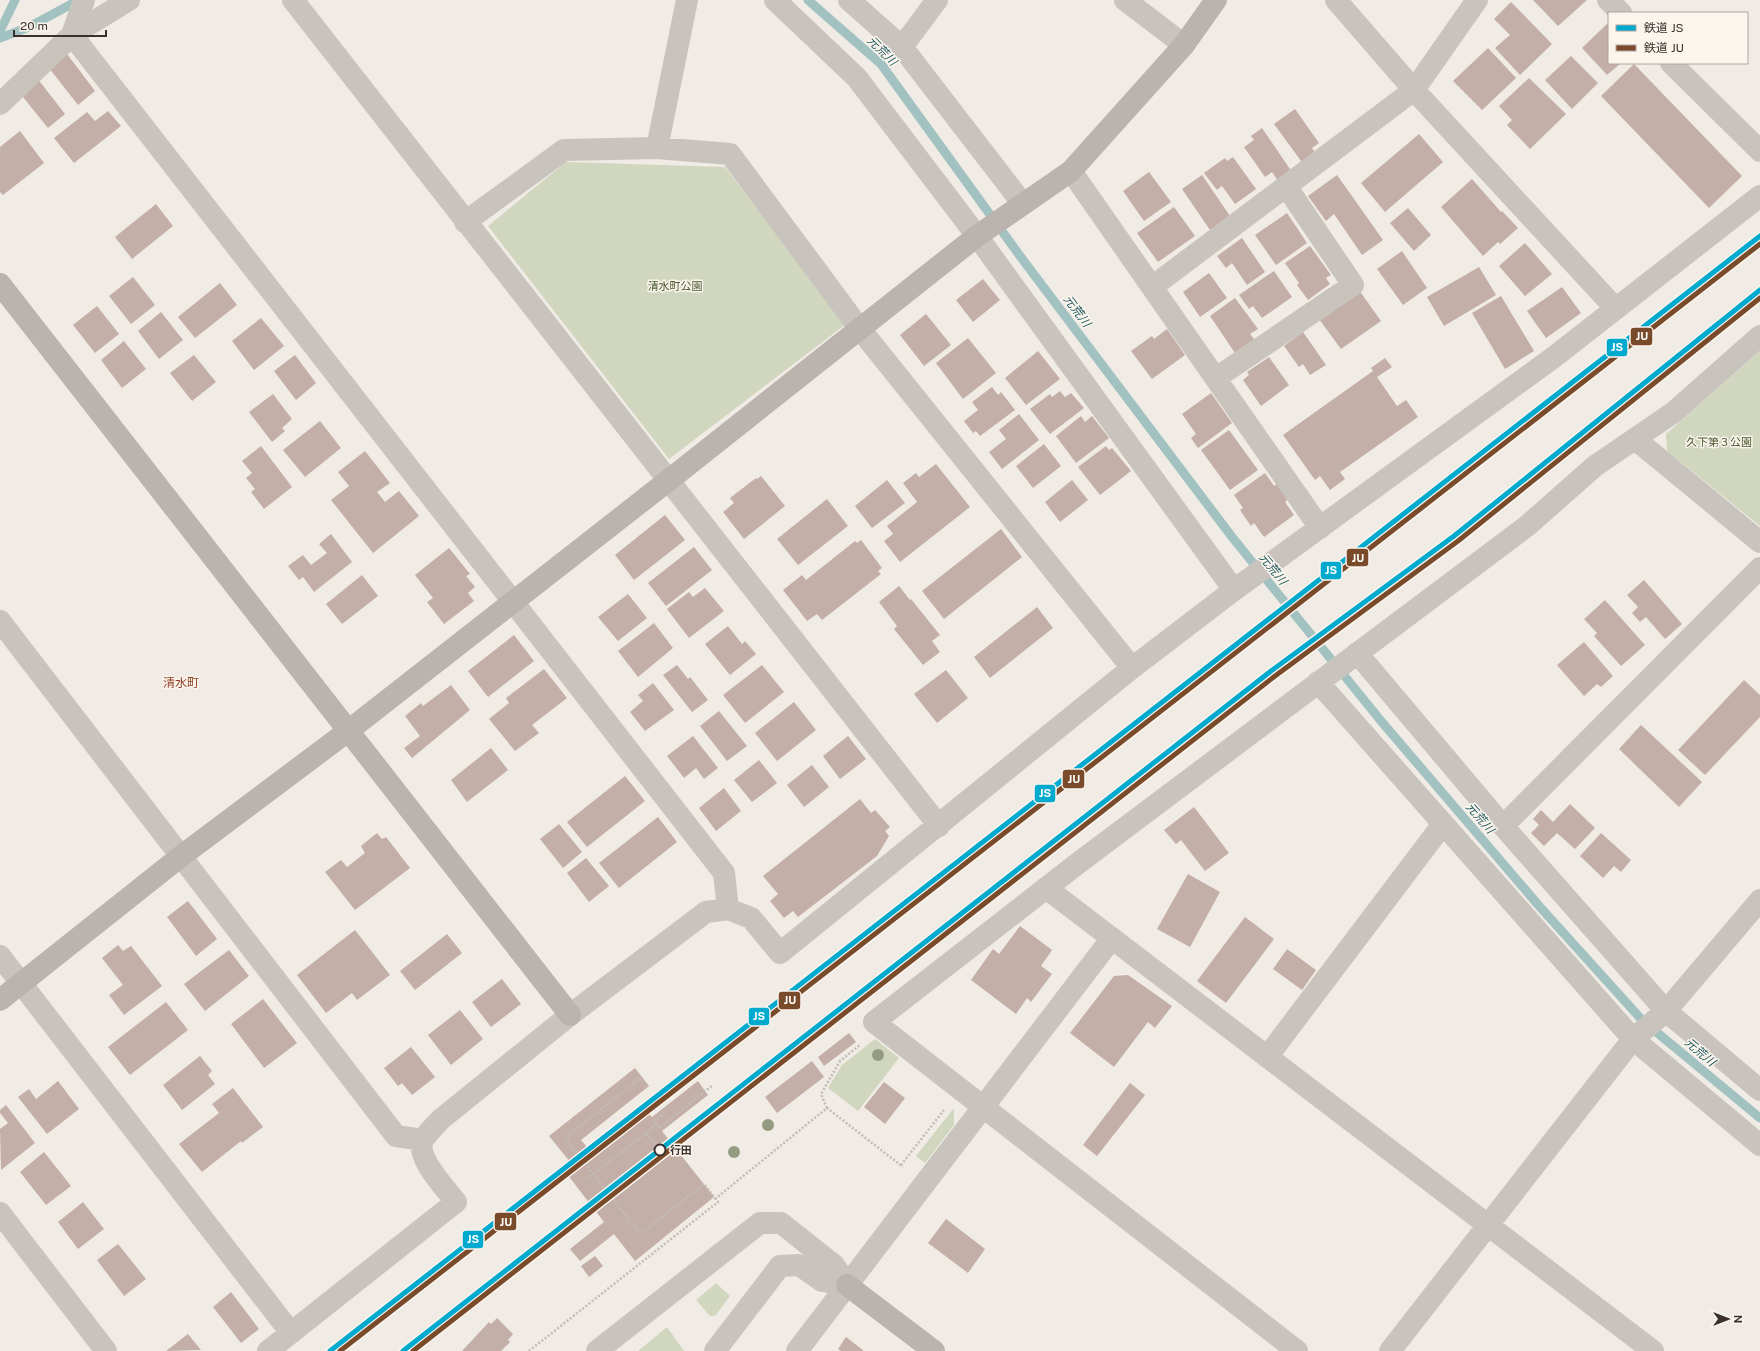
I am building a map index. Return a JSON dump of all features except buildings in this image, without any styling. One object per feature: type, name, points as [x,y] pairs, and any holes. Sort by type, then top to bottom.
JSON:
[{"type":"street","points":[[72,35],[84,0]]},
{"type":"street","points":[[0,104],[72,35],[129,0]]},
{"type":"street","points":[[293,0],[465,222],[669,480],[939,826]]},
{"type":"street","points":[[657,148],[687,0]]},
{"type":"street","points":[[775,0],[857,78],[977,236],[1234,590]]},
{"type":"street","points":[[849,0],[902,47],[1023,204]]},
{"type":"street","points":[[902,47],[937,0]]},
{"type":"street","points":[[1125,0],[1184,45]]},
{"type":"street","points":[[0,1000],[180,857],[348,731],[513,602],[977,236],[1071,171],[1184,45],[1216,0]]},
{"type":"street","points":[[1336,0],[1414,90],[1616,309]]},
{"type":"street","points":[[1152,287],[1414,90],[1477,0]]},
{"type":"street","points":[[1608,0],[1620,12]]},
{"type":"street","points":[[72,35],[724,873],[728,909]]},
{"type":"street","points":[[1672,64],[1760,151]]},
{"type":"street","points":[[465,222],[564,150],[657,148],[730,154],[860,329],[1132,668]]},
{"type":"street","points":[[1071,171],[1320,528]]},
{"type":"street","points":[[1216,378],[1353,285],[1286,186]]},
{"type":"street","points":[[268,1351],[456,1202],[422,1154],[423,1140],[440,1120],[570,1015],[706,912],[728,909],[751,918],[780,954],[1132,668],[1234,590],[1554,357],[1760,196]]},
{"type":"street","points":[[0,284],[570,1015]]},
{"type":"street","points":[[1297,1351],[874,1022],[1046,888],[1527,526],[1595,466],[1674,412],[1760,336]]},
{"type":"street","points":[[1636,438],[1760,542]]},
{"type":"street","points":[[1503,826],[1760,568]]},
{"type":"street","points":[[0,621],[396,1136],[423,1140]]},
{"type":"street","points":[[1357,653],[1503,826],[1666,1011],[1760,1090]]},
{"type":"street","points":[[1318,682],[1633,1038],[1760,1145]]},
{"type":"street","points":[[1267,1057],[1443,824]]},
{"type":"street","points":[[1046,888],[1652,1351]]},
{"type":"street","points":[[1390,1351],[1633,1038],[1666,1011],[1760,900]]},
{"type":"street","points":[[797,1351],[1112,938]]},
{"type":"street","points":[[0,956],[291,1333]]},
{"type":"street","points":[[0,1213],[106,1351]]},
{"type":"street","points":[[597,1351],[760,1223],[781,1223],[834,1265],[847,1285],[934,1351]]},
{"type":"street","points":[[715,1351],[780,1266],[799,1265],[822,1281],[847,1285]]},
{"type":"path","points":[[883,1028],[840,1060],[821,1094],[827,1108],[925,1184]]},
{"type":"path","points":[[529,1351],[718,1202],[704,1184],[640,1234],[565,1138],[642,1077]]},
{"type":"path","points":[[664,1114],[654,1121],[659,1128],[713,1085]]},
{"type":"path","points":[[901,1165],[960,1089]]},
{"type":"path","points":[[715,1199],[827,1108]]},
{"type":"path","points":[[587,1179],[657,1124]]},
{"type":"path","points":[[607,1191],[660,1150],[646,1133]]},
{"type":"green space","name":"清水町公園","points":[[566,162],[725,167],[846,324],[669,459],[488,226]]},
{"type":"green space","name":"久下第３公園","points":[[1760,351],[1760,526],[1667,451],[1666,434]]},
{"type":"green space","points":[[875,1039],[899,1058],[858,1111],[828,1088],[842,1065]]},
{"type":"green space","points":[[954,1108],[954,1125],[925,1163],[916,1156]]},
{"type":"green space","points":[[716,1283],[730,1296],[715,1316],[710,1316],[696,1300]]},
{"type":"green space","points":[[667,1327],[684,1351],[638,1351]]},
{"type":"waterway","name":"元荒川","points":[[0,31],[15,0]]},
{"type":"waterway","name":"元荒川","points":[[0,38],[29,27],[79,0]]},
{"type":"waterway","name":"元荒川","points":[[808,0],[881,64],[1020,256],[1232,537],[1381,721],[1540,907],[1642,1020],[1760,1118]]},
{"type":"rail line","name":"JS","points":[[330,1351],[1760,236]]},
{"type":"rail line","name":"JU","points":[[340,1351],[1760,244]]},
{"type":"rail line","name":"JS","points":[[403,1351],[1271,671],[1454,536],[1760,290]]},
{"type":"rail line","name":"JU","points":[[413,1351],[1275,676],[1458,541],[1760,298]]},
{"type":"place","name":"行田","points":[[660,1150]]},
{"type":"district","name":"清水町","points":[[181,683]]}]
